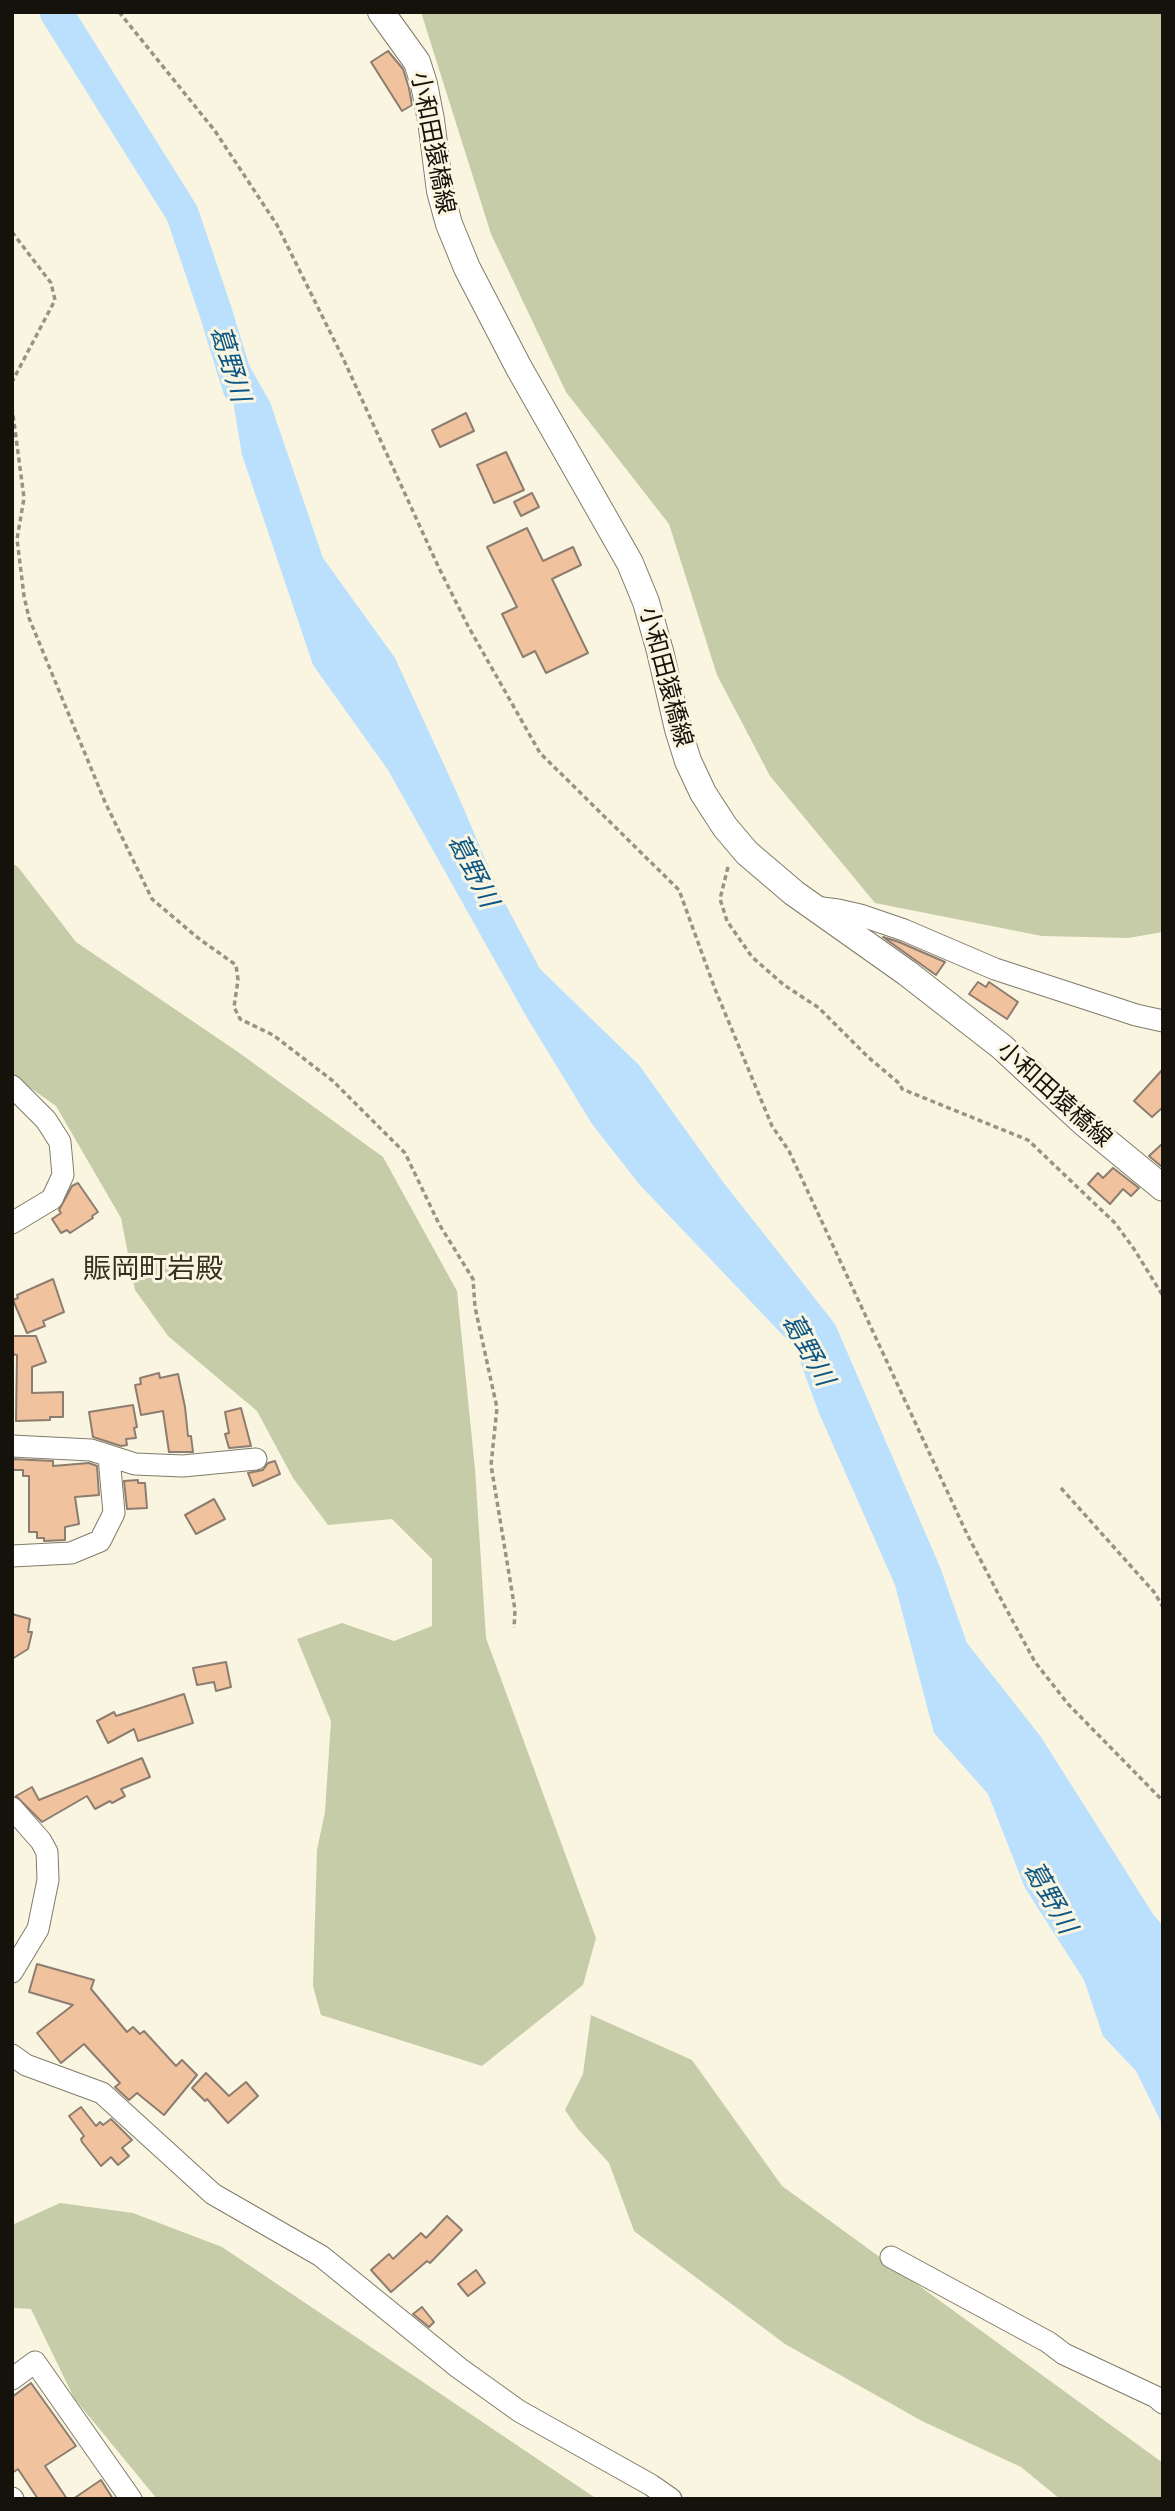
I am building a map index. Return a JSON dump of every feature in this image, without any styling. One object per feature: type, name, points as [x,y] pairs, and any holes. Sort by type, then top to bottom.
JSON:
[{"type":"main road","name":"小和田猿橋線","points":[[381,12],[411,54],[420,73],[431,120],[440,191],[449,224],[467,268],[519,368],[630,563],[657,639],[688,761],[703,793],[725,827],[747,853],[814,907],[907,973],[1002,1047],[1084,1123],[1163,1188]]},
{"type":"street","points":[[814,907],[838,909],[860,915],[904,930],[995,968],[1136,1015],[1163,1021]]},
{"type":"street","points":[[12,1086],[46,1120],[60,1142],[63,1175],[52,1199],[12,1223]]},
{"type":"street","points":[[12,1446],[91,1450],[135,1464],[183,1466],[257,1459]]},
{"type":"street","points":[[12,1556],[71,1553],[100,1541],[114,1513],[109,1457]]},
{"type":"street","points":[[12,1808],[41,1841],[47,1852],[48,1880],[38,1929],[12,1972]]},
{"type":"street","points":[[12,2055],[26,2064],[102,2093],[213,2194],[321,2256],[459,2368],[519,2411],[651,2484],[671,2499]]},
{"type":"street","points":[[891,2257],[1048,2342],[1064,2354],[1156,2397],[1163,2403]]},
{"type":"street","points":[[12,2379],[35,2362],[131,2499]]},
{"type":"path","points":[[119,12],[215,131],[277,225],[342,356],[444,578],[468,626],[540,752],[679,890],[715,989],[772,1126],[789,1151],[967,1534],[1003,1604],[1035,1662],[1068,1704],[1163,1801]]},
{"type":"path","points":[[12,232],[51,283],[55,300],[12,382]]},
{"type":"path","points":[[12,407],[24,498],[17,539],[29,618],[104,802],[152,899],[198,938],[236,965],[238,980],[234,1007],[240,1019],[273,1035],[333,1081],[405,1153],[439,1224],[473,1279],[475,1307],[497,1408],[492,1465],[515,1610],[514,1628]]},
{"type":"path","points":[[747,853],[729,865],[720,900],[727,921],[752,957],[784,985],[819,1008],[900,1084],[902,1089],[1028,1140],[1115,1223],[1163,1296]]},
{"type":"path","points":[[1061,1488],[1154,1592],[1163,1607]]},
{"type":"green space","points":[[421,12],[1163,12],[1163,932],[1128,938],[1042,936],[875,903],[770,776],[717,675],[669,524],[566,392],[491,234]]},
{"type":"green space","points":[[12,863],[18,867],[76,942],[238,1052],[383,1157],[457,1291],[475,1469],[486,1638],[596,1938],[583,1985],[482,2066],[321,2015],[313,1986],[317,1850],[325,1812],[331,1721],[297,1639],[342,1623],[394,1641],[432,1626],[432,1559],[392,1519],[328,1525],[293,1478],[257,1411],[168,1336],[135,1290],[121,1218],[56,1106],[12,1075]]},
{"type":"green space","points":[[591,2015],[692,2060],[782,2186],[1163,2463],[1163,2499],[1060,2499],[1021,2467],[922,2421],[785,2344],[634,2231],[609,2163],[578,2129],[565,2110],[583,2074]]},
{"type":"green space","points":[[60,2203],[133,2213],[222,2247],[597,2499],[157,2499],[74,2398],[31,2309],[12,2308],[12,2225]]},
{"type":"water","points":[[221,343],[238,346],[270,402],[323,558],[395,658],[500,894],[540,969],[639,1065],[723,1182],[835,1324],[940,1567],[967,1643],[1041,1737],[1163,1926],[1163,2126],[1136,2071],[1103,2036],[1084,1980],[1025,1888],[988,1794],[934,1733],[895,1585],[819,1413],[795,1348],[639,1184],[592,1124],[526,1016],[388,770],[313,665],[242,455],[232,395],[217,351]]},
{"type":"building","points":[[388,51],[403,69],[409,88],[412,105],[402,111],[371,62]]},
{"type":"building","points":[[466,413],[474,431],[440,447],[432,430]]},
{"type":"building","points":[[506,452],[524,490],[494,503],[477,465]]},
{"type":"building","points":[[532,493],[539,507],[521,516],[514,502]]},
{"type":"building","points":[[527,528],[543,561],[573,547],[581,565],[552,579],[588,653],[546,673],[535,651],[523,657],[502,614],[517,607],[487,547]]},
{"type":"building","points":[[883,937],[899,942],[945,962],[936,975]]},
{"type":"building","points":[[978,982],[986,987],[989,982],[1018,1002],[1007,1019],[969,994]]},
{"type":"building","points":[[1163,1069],[1163,1107],[1152,1117],[1134,1101]]},
{"type":"building","points":[[1163,1143],[1163,1164],[1161,1166],[1149,1156]]},
{"type":"building","points":[[1113,1168],[1139,1188],[1131,1196],[1123,1189],[1110,1204],[1088,1184],[1098,1173],[1103,1178]]},
{"type":"building","points":[[78,1183],[98,1212],[70,1233],[67,1230],[61,1233],[52,1219],[61,1213],[59,1210],[72,1186]]},
{"type":"building","points":[[53,1279],[64,1312],[43,1321],[45,1326],[27,1333],[13,1300],[18,1298],[17,1295]]},
{"type":"building","points":[[12,1336],[36,1336],[46,1362],[32,1367],[32,1393],[63,1392],[63,1417],[16,1421],[17,1355],[12,1354]]},
{"type":"building","points":[[159,1373],[160,1378],[178,1374],[193,1452],[169,1452],[163,1411],[141,1415],[135,1385],[141,1384],[140,1378]]},
{"type":"building","points":[[133,1405],[136,1438],[126,1439],[127,1445],[121,1446],[93,1437],[89,1412]]},
{"type":"building","points":[[241,1408],[251,1446],[229,1448],[225,1434],[229,1433],[225,1412]]},
{"type":"building","points":[[12,1459],[53,1461],[53,1466],[89,1463],[97,1466],[99,1495],[75,1497],[79,1524],[65,1527],[65,1540],[44,1541],[44,1538],[37,1538],[37,1532],[29,1532],[29,1476],[23,1476],[23,1470],[12,1470]]},
{"type":"building","points":[[275,1461],[280,1474],[253,1486],[248,1473],[263,1470],[268,1463]]},
{"type":"building","points":[[138,1480],[138,1483],[145,1483],[147,1508],[127,1509],[124,1481]]},
{"type":"building","points":[[214,1499],[225,1519],[196,1534],[185,1515]]},
{"type":"building","points":[[12,1614],[30,1619],[28,1632],[32,1632],[28,1649],[12,1659]]},
{"type":"building","points":[[226,1662],[231,1687],[216,1691],[214,1682],[197,1685],[193,1668]]},
{"type":"building","points":[[184,1694],[193,1723],[138,1741],[134,1729],[108,1743],[97,1721],[114,1712],[116,1716]]},
{"type":"building","points":[[142,1758],[150,1777],[121,1789],[125,1796],[95,1809],[87,1796],[42,1822],[16,1796],[32,1787],[39,1800]]},
{"type":"building","points":[[37,1964],[94,1980],[91,1989],[127,2032],[133,2027],[140,2034],[144,2031],[176,2066],[182,2060],[197,2075],[164,2115],[137,2093],[129,2100],[115,2087],[120,2083],[84,2044],[61,2063],[37,2033],[73,2005],[29,1992]]},
{"type":"building","points":[[206,2073],[229,2096],[246,2082],[258,2096],[228,2123],[207,2099],[205,2101],[192,2088]]},
{"type":"building","points":[[81,2107],[96,2126],[111,2119],[132,2140],[122,2148],[129,2156],[118,2165],[111,2157],[101,2166],[82,2142],[84,2136],[69,2116]]},
{"type":"building","points":[[447,2216],[462,2230],[430,2263],[427,2261],[391,2292],[371,2270],[389,2254],[393,2259],[421,2233],[426,2238]]},
{"type":"building","points":[[476,2270],[485,2283],[468,2296],[458,2284]]},
{"type":"building","points":[[422,2307],[434,2322],[429,2327],[413,2314]]},
{"type":"building","points":[[31,2383],[76,2446],[45,2466],[67,2499],[38,2499],[18,2469],[12,2473],[12,2397]]},
{"type":"building","points":[[101,2480],[113,2499],[73,2499]]},
{"type":"waterway","name":"葛野川","points":[[56,12],[182,213],[239,388]]},
{"type":"district","name":"賑岡町岩殿","points":[[153,1270]]}]
